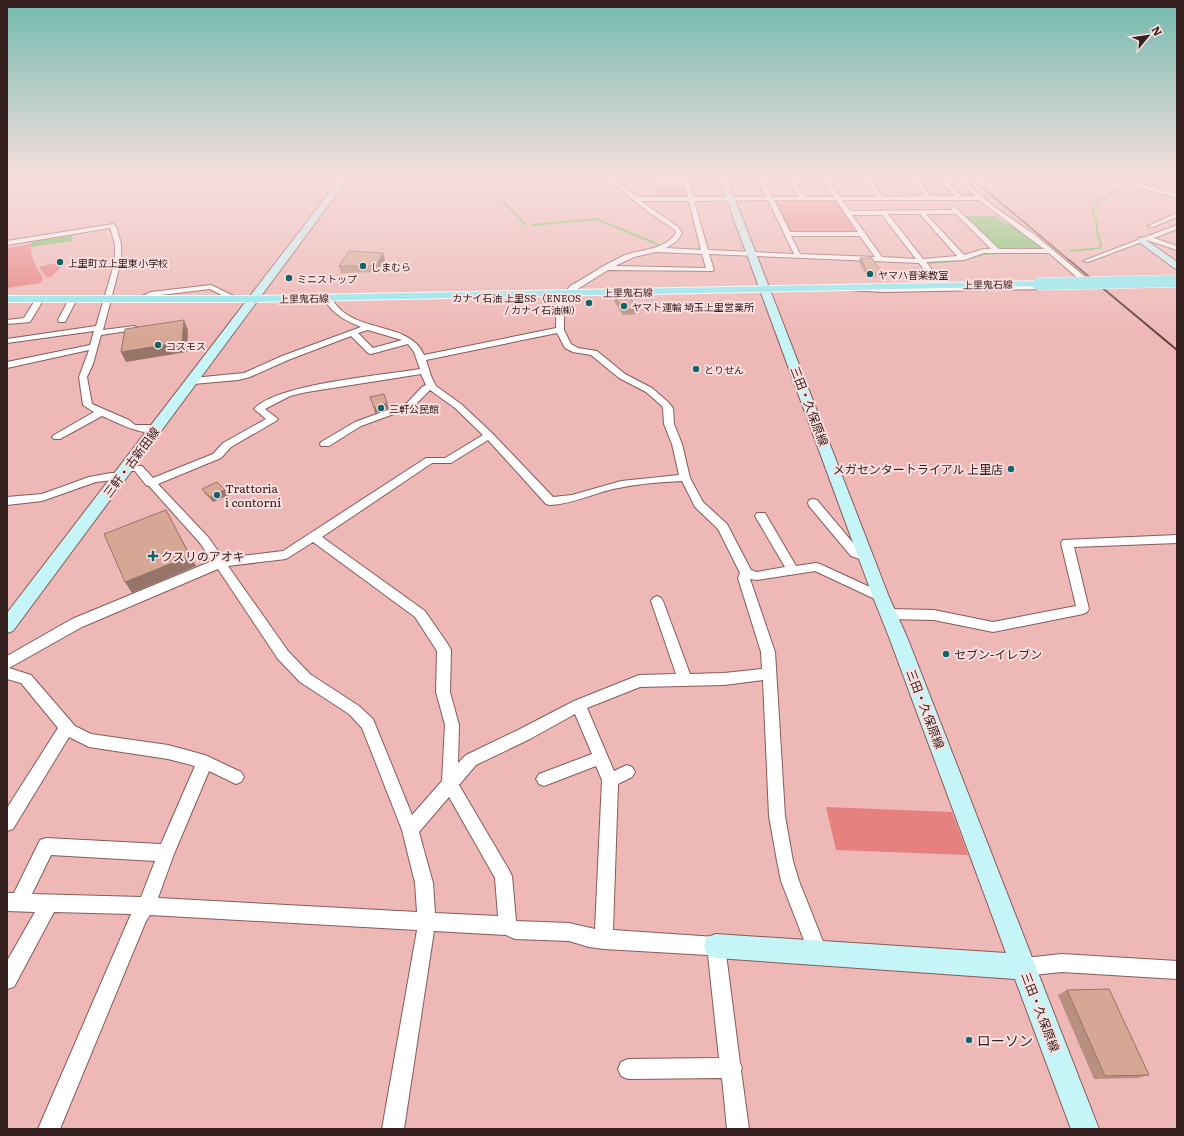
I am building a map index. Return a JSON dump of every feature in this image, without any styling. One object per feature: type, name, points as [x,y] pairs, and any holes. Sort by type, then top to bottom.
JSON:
[{"type":"main road","name":"上里鬼石線","points":[[7,299],[255,299],[1177,282]]},
{"type":"street","points":[[7,243],[94,229]]},
{"type":"street","points":[[114,229],[119,251],[115,273],[108,300],[97,331],[89,364],[83,377],[83,383],[88,405],[126,422],[128,426],[134,428],[157,428]]},
{"type":"street","name":"三軒・古新田線","points":[[7,626],[307,229]]},
{"type":"street","points":[[657,250],[671,243],[678,237],[679,233],[675,229]]},
{"type":"street","points":[[608,268],[710,270],[700,229]]},
{"type":"street","name":"三田・久保原線","points":[[742,229],[866,557],[1085,1129]]},
{"type":"street","points":[[785,229],[798,256]]},
{"type":"street","points":[[859,229],[880,260]]},
{"type":"street","points":[[897,229],[937,281]]},
{"type":"street","points":[[936,229],[964,258]]},
{"type":"street","points":[[975,229],[996,251]]},
{"type":"street","points":[[843,287],[858,290],[883,290],[1093,286],[1023,229]]},
{"type":"street","points":[[1165,229],[1169,230]]},
{"type":"street","points":[[1086,261],[1169,230]]},
{"type":"street","points":[[787,234],[863,234]]},
{"type":"street","points":[[1144,239],[1177,248]]},
{"type":"street","points":[[1144,239],[1177,266]]},
{"type":"street","points":[[1050,250],[984,251],[964,258],[922,261],[657,250],[632,255],[564,293],[560,330],[568,346],[572,349],[594,353],[622,376],[653,393],[665,404],[668,408],[669,424],[677,444],[685,478],[699,504],[723,527],[746,573],[751,575],[757,576],[816,567],[885,606],[934,614],[993,627],[1083,609],[1067,543],[1177,539]]},
{"type":"street","points":[[1177,276],[1107,278],[1117,286],[1177,282]]},
{"type":"street","points":[[843,287],[892,282],[1082,278]]},
{"type":"street","points":[[332,297],[330,302],[336,310],[368,327],[410,341],[416,347],[422,358],[432,386],[489,435],[550,501],[562,502],[612,486],[645,480],[685,478]]},
{"type":"street","points":[[7,322],[27,320],[40,299]]},
{"type":"street","points":[[62,320],[73,299]]},
{"type":"street","points":[[192,381],[238,377],[368,327]]},
{"type":"street","points":[[7,341],[30,341],[97,331],[134,328]]},
{"type":"street","points":[[422,358],[560,330]]},
{"type":"street","points":[[353,333],[371,351],[410,341]]},
{"type":"street","points":[[7,365],[93,348]]},
{"type":"street","points":[[150,483],[217,456],[227,445],[273,419],[259,409],[287,394],[307,389],[426,371]]},
{"type":"street","points":[[325,444],[358,424],[410,405],[425,389],[432,386]]},
{"type":"street","points":[[57,437],[101,412]]},
{"type":"street","points":[[7,663],[77,623],[220,563],[286,555],[430,460],[447,461],[489,435]]},
{"type":"street","points":[[7,501],[46,496],[100,477],[138,468],[150,483],[191,525],[220,563],[282,655],[305,678],[354,710],[368,724],[410,830],[424,883],[427,921],[393,1129]]},
{"type":"street","points":[[813,503],[855,553],[866,557]]},
{"type":"street","points":[[761,516],[792,570]]},
{"type":"street","points":[[314,537],[420,614],[444,650],[443,692],[452,725],[450,784],[502,876],[508,926]]},
{"type":"street","points":[[746,573],[744,578],[768,652],[768,674],[777,816],[785,861],[790,881],[819,954]]},
{"type":"street","points":[[656,601],[685,680]]},
{"type":"street","points":[[7,673],[26,679],[70,731],[89,740],[168,752],[205,762],[236,777]]},
{"type":"street","points":[[410,830],[471,760],[525,734],[579,705],[640,681],[724,679],[768,674]]},
{"type":"street","points":[[579,705],[610,780],[604,940]]},
{"type":"street","points":[[7,823],[67,727]]},
{"type":"street","points":[[544,779],[601,757]]},
{"type":"street","points":[[48,1129],[140,915],[146,906],[166,853],[205,762]]},
{"type":"street","points":[[610,780],[627,772]]},
{"type":"street","points":[[166,853],[46,846],[13,902],[146,906],[508,926],[515,930],[569,932],[589,938],[604,940],[1024,967],[1062,963],[1177,970]]},
{"type":"street","points":[[7,980],[49,904]]},
{"type":"street","points":[[716,946],[732,1068],[738,1129]]},
{"type":"street","points":[[628,1069],[732,1068]]},
{"type":"shaded area","points":[[788,229],[857,229],[859,232],[789,232]]},
{"type":"shaded area","points":[[979,229],[1019,229],[1043,248],[998,249]]},
{"type":"shaded area","points":[[72,234],[72,241],[31,247],[32,241]]},
{"type":"shaded area","points":[[31,244],[33,258],[43,278],[41,283],[7,288],[7,248]]},
{"type":"shaded area","points":[[61,262],[63,265],[51,277],[46,277],[39,267]]},
{"type":"shaded area","points":[[826,807],[952,812],[968,855],[836,850]]},
{"type":"building","points":[[349,251],[383,253],[376,266],[339,266]]},
{"type":"building","points":[[860,258],[872,258],[882,273],[868,273]]},
{"type":"building","points":[[628,295],[638,310],[623,310],[615,297]]},
{"type":"building","points":[[184,320],[182,342],[121,352],[125,329]]},
{"type":"building","points":[[384,394],[387,403],[374,408],[370,397]]},
{"type":"building","points":[[217,482],[225,490],[210,497],[202,489]]},
{"type":"building","name":"クスリのアオキ","points":[[166,510],[190,556],[125,582],[104,534]]},
{"type":"building","points":[[1109,989],[1149,1075],[1105,1076],[1067,990]]},
{"type":"waterway","points":[[620,229],[662,246]]},
{"type":"waterway","points":[[1071,251],[1101,248],[1096,229]]},
{"type":"waterway","points":[[690,249],[700,250]]},
{"type":"waterway","points":[[929,263],[963,260],[984,254],[999,253]]},
{"type":"waterway","points":[[1007,253],[1041,253]]},
{"type":"waterway","points":[[783,254],[792,254]]},
{"type":"railway","points":[[1032,229],[1070,261]]},
{"type":"railway","points":[[1069,260],[1177,350]]},
{"type":"place","name":"上里町立上里東小学校","points":[[60,262]]},
{"type":"place","name":"しまむら","points":[[363,266]]},
{"type":"place","name":"ヤマハ音楽教室","points":[[870,274]]},
{"type":"place","name":"ミニストップ","points":[[289,278]]},
{"type":"place","name":"カナイ石油 上里SS（ENEOS / カナイ石油㈱）","points":[[589,303]]},
{"type":"place","name":"ヤマト運輸 埼玉上里営業所","points":[[624,306]]},
{"type":"place","name":"コスモス","points":[[158,345]]},
{"type":"place","name":"とりせん","points":[[696,369]]},
{"type":"place","name":"三軒公民館","points":[[381,408]]},
{"type":"place","name":"メガセンタートライアル 上里店","points":[[1011,469]]},
{"type":"place","name":"Trattoria i contorni","points":[[217,495]]},
{"type":"place","name":"クスリのアオキ","points":[[153,556]]},
{"type":"place","name":"セブン-イレブン","points":[[946,654]]},
{"type":"place","name":"ローソン","points":[[969,1040]]}]
